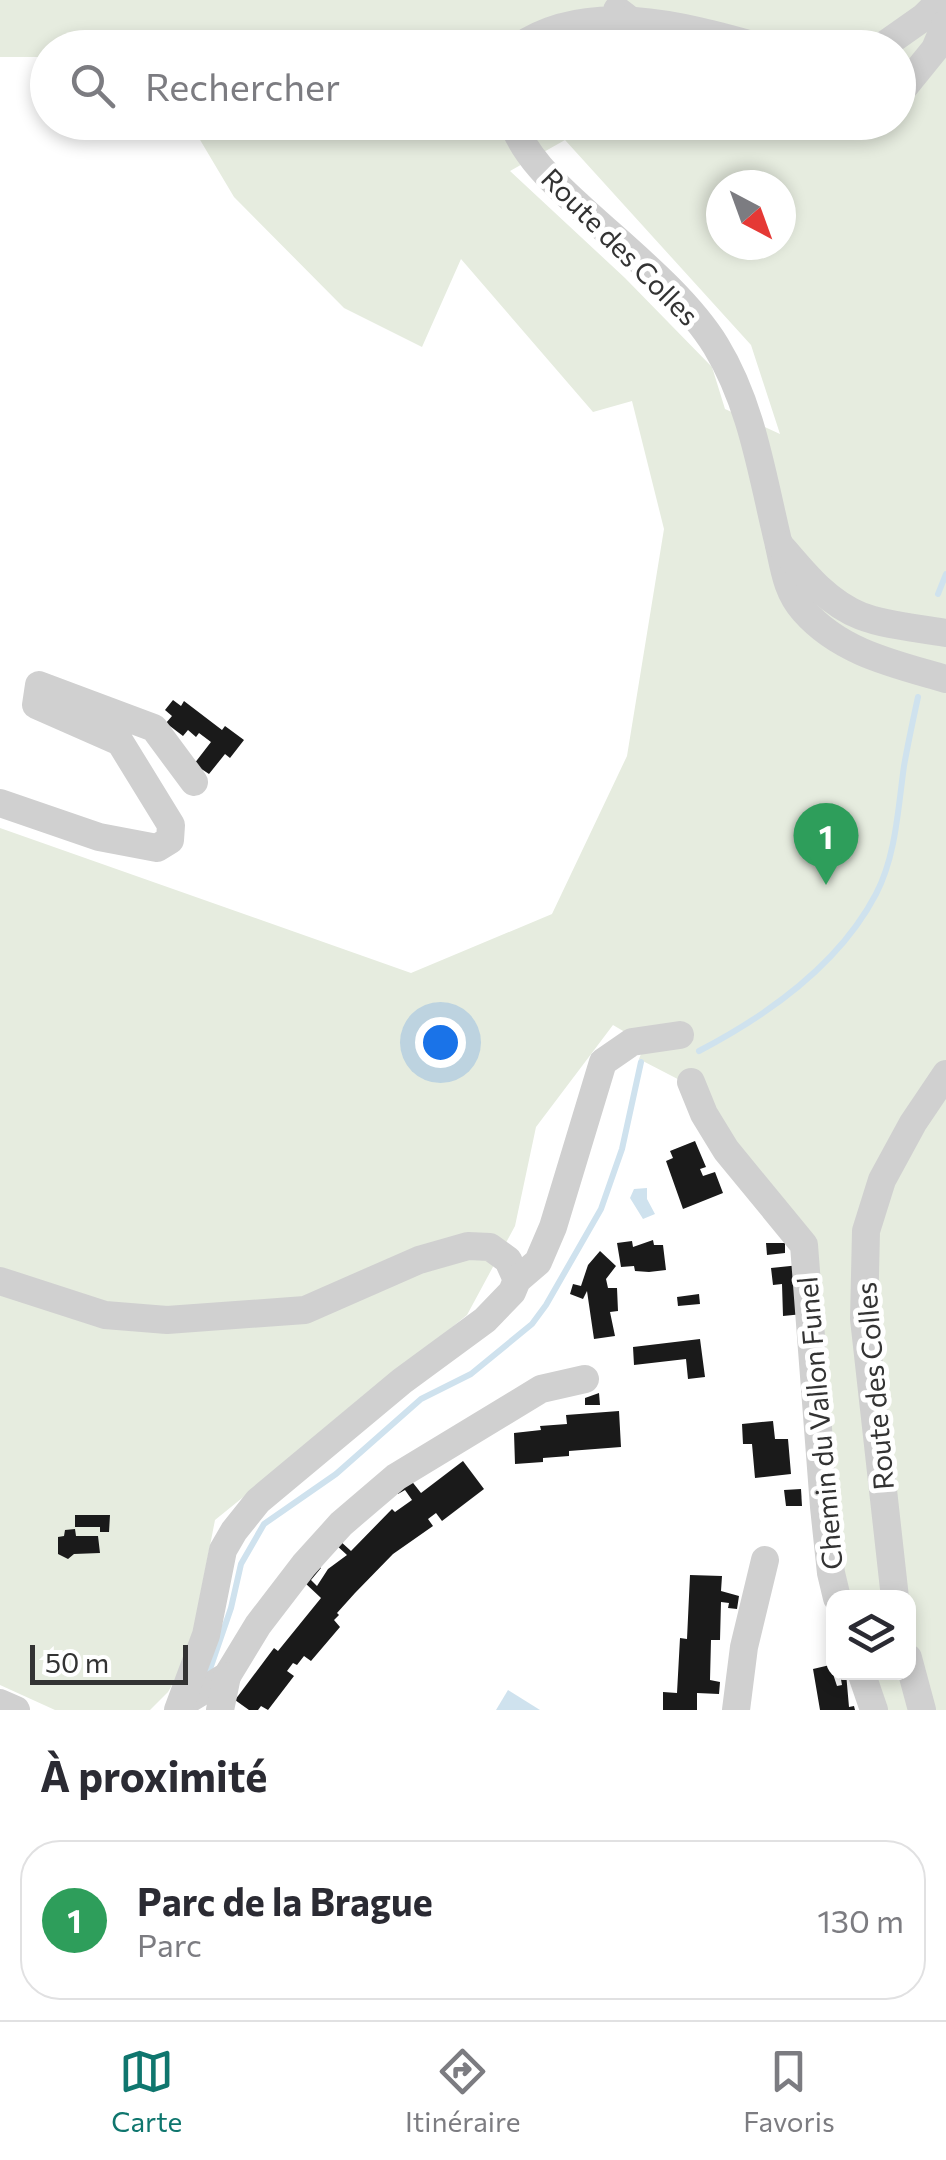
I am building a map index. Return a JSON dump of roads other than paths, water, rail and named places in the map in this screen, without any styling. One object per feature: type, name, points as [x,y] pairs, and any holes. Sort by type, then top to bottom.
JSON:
[{"type":"street","points":[[906,30],[941,0]]},
{"type":"street","points":[[530,30],[557,11],[582,3],[608,3],[630,20],[691,23]]},
{"type":"street","points":[[916,72],[935,49],[946,23]]},
{"type":"street","name":"Route des Colles","points":[[520,140],[550,178],[677,300],[714,344],[740,390],[786,581],[801,608],[822,630],[846,645],[946,679]]},
{"type":"street","name":"Route des Colles","points":[[778,543],[839,605],[864,617],[946,633]]},
{"type":"street","points":[[0,803],[99,837],[157,848],[170,840],[171,826],[120,742],[36,704],[39,686],[154,728],[194,782]]},
{"type":"street","points":[[180,1707],[206,1635],[224,1550],[234,1531],[272,1489],[402,1380],[485,1320],[512,1292],[517,1280],[538,1262],[552,1227],[603,1062],[632,1042],[680,1035]]},
{"type":"street","name":"Route des Colles","points":[[894,1590],[864,1319],[866,1231],[882,1180],[946,1074]]},
{"type":"street","name":"Chemin du Vallon Funel","points":[[691,1082],[704,1114],[726,1150],[804,1246],[824,1507],[835,1590]]},
{"type":"street","points":[[0,1281],[105,1316],[166,1320],[305,1310],[419,1260],[468,1246],[490,1247],[508,1260],[517,1280]]},
{"type":"street","points":[[220,1710],[227,1676],[258,1625],[341,1524],[382,1489],[541,1388],[585,1379]]},
{"type":"street","points":[[736,1710],[744,1647],[765,1560]]},
{"type":"street","points":[[180,1707],[227,1676]]},
{"type":"street","points":[[863,1680],[874,1710]]},
{"type":"street","points":[[914,1680],[922,1710]]},
{"type":"street","points":[[0,1704],[16,1710]]},
{"type":"water","points":[[647,1188],[647,1199],[655,1214],[643,1219],[630,1198],[634,1189]]},
{"type":"water","points":[[508,1690],[540,1710],[496,1710]]},
{"type":"waterway","points":[[938,594],[946,574]]},
{"type":"waterway","points":[[699,1051],[800,986],[861,920],[888,864],[918,697]]},
{"type":"waterway","points":[[209,1672],[241,1564],[264,1524],[336,1474],[421,1399],[471,1374],[532,1324],[546,1305],[601,1209],[622,1149],[641,1062]]},
{"type":"place","name":"Parc de la Brague","points":[[826,885]]}]
